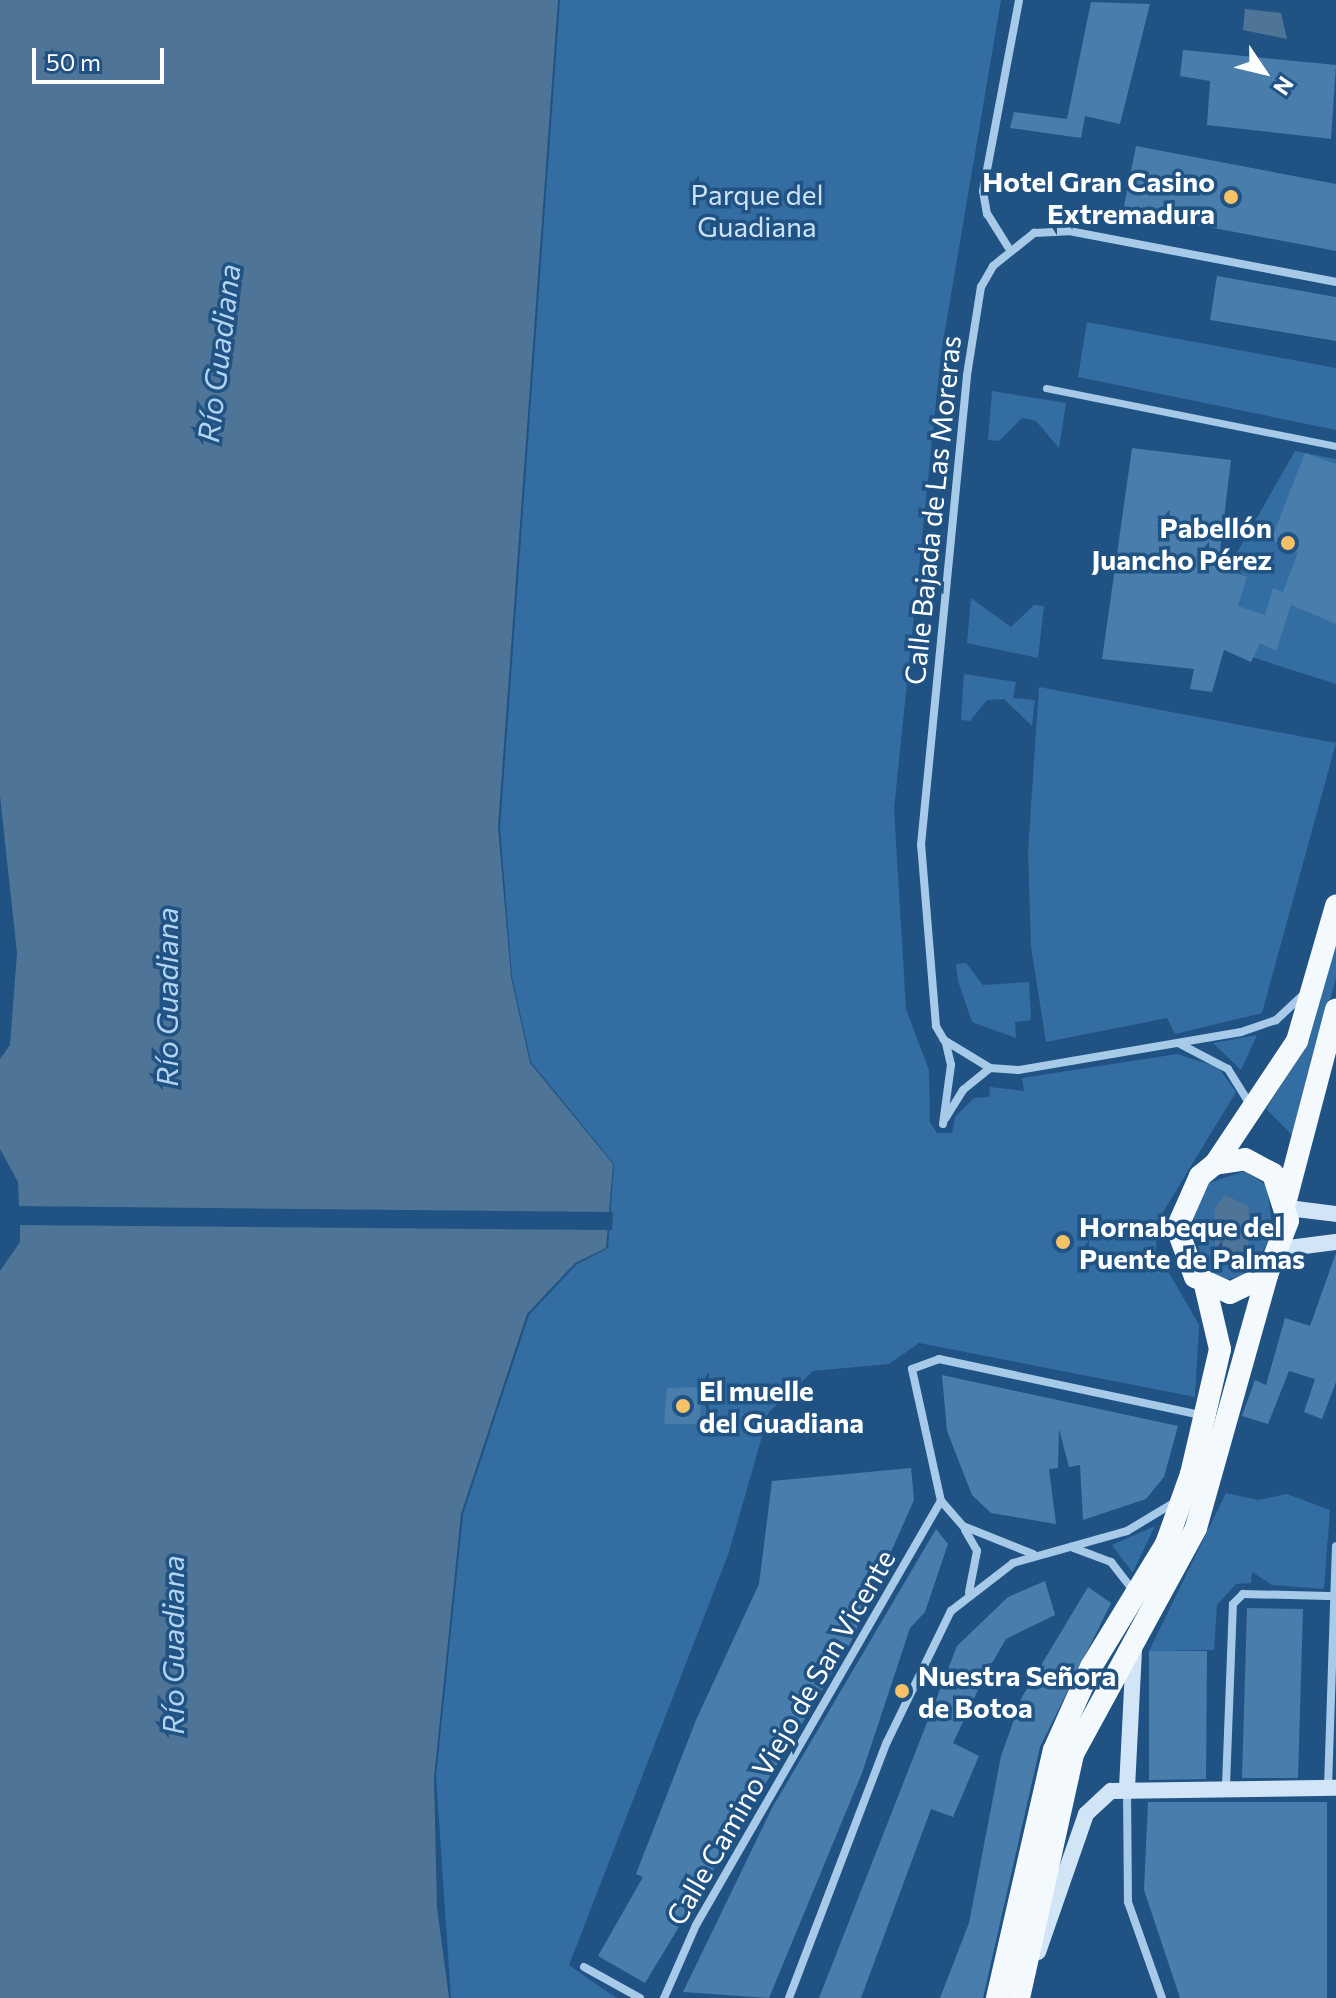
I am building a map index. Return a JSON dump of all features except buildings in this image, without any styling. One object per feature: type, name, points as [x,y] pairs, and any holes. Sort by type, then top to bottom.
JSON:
[{"type":"highway","points":[[997,1998],[1054,1750],[1091,1667],[1137,1601],[1185,1494],[1206,1416],[1220,1349],[1205,1285],[1186,1263],[1177,1228],[1187,1192],[1215,1164],[1283,1066],[1316,979],[1336,906]]},
{"type":"highway","points":[[1020,1998],[1073,1754],[1196,1528],[1267,1275],[1281,1249],[1287,1204],[1336,1009]]},
{"type":"highway","points":[[1215,1164],[1262,1165],[1287,1204]]},
{"type":"highway","points":[[1205,1285],[1245,1290],[1267,1275]]},
{"type":"main road","points":[[1287,1204],[1336,1214]]},
{"type":"main road","points":[[1281,1249],[1336,1242]]},
{"type":"main road","points":[[1127,1788],[1137,1635]]},
{"type":"main road","points":[[1020,1998],[1086,1814],[1101,1797],[1127,1788],[1226,1785],[1332,1787]]},
{"type":"street","points":[[1019,0],[983,191],[987,214],[1008,247],[1034,233],[1069,231],[1336,282]]},
{"type":"street","name":"Calle Bajada de Las Moreras","points":[[990,1068],[950,1105],[943,1124],[951,1065],[932,1011],[921,845],[967,375],[981,287],[1008,247]]},
{"type":"street","points":[[1046,388],[1336,446]]},
{"type":"street","points":[[944,1040],[990,1068],[1179,1044],[1276,1020],[1316,979]]},
{"type":"street","points":[[1179,1044],[1228,1069],[1247,1100]]},
{"type":"street","points":[[968,1594],[977,1551],[963,1526],[941,1501],[912,1369],[939,1359],[1206,1416]]},
{"type":"street","points":[[789,1998],[924,1654],[968,1594],[1034,1554],[1105,1539],[1185,1494]]},
{"type":"street","name":"Calle Camino Viejo de San Vicente","points":[[664,1998],[696,1925],[941,1501]]},
{"type":"street","points":[[963,1526],[1034,1554]]},
{"type":"street","points":[[1332,1787],[1329,1596],[1336,1546]]},
{"type":"street","points":[[1071,1547],[1111,1562],[1137,1601]]},
{"type":"street","points":[[1226,1785],[1233,1604],[1243,1594],[1329,1596]]},
{"type":"street","points":[[1127,1788],[1128,1902],[1162,1998]]},
{"type":"street","points":[[584,1967],[640,1998]]},
{"type":"green space","name":"Parque del Guadiana","points":[[560,0],[1001,0],[941,354],[894,809],[906,1009],[929,1070],[930,1122],[937,1133],[952,1133],[955,1117],[974,1098],[989,1097],[990,1087],[1024,1091],[1022,1078],[1177,1054],[1218,1067],[1236,1092],[1157,1222],[1156,1250],[1199,1325],[1195,1397],[919,1343],[889,1364],[813,1371],[769,1412],[728,1555],[569,1965],[616,1998],[451,1998],[436,1777],[463,1514],[529,1315],[576,1265],[608,1248],[614,1164],[531,1062],[512,977],[500,828]]},
{"type":"green space","points":[[1087,322],[1336,368],[1336,430],[1078,377]]},
{"type":"green space","points":[[992,391],[1066,403],[1059,448],[1036,421],[1022,418],[999,441],[988,440]]},
{"type":"green space","name":"Pabellón Juancho Pérez","points":[[1295,451],[1336,459],[1336,684],[1211,644],[1227,570]]},
{"type":"green space","points":[[971,598],[1011,627],[1034,605],[1044,606],[1038,658],[967,643]]},
{"type":"green space","points":[[964,674],[1016,682],[1013,698],[1035,700],[1032,726],[1004,699],[987,700],[970,721],[961,720]]},
{"type":"green space","points":[[1039,687],[1336,743],[1262,1013],[1175,1034],[1167,1018],[1046,1042],[1031,947],[1028,851]]},
{"type":"green space","points":[[1336,940],[1336,978],[1293,1136],[1266,1109],[1303,1051]]},
{"type":"green space","points":[[966,963],[983,985],[1029,982],[1031,1020],[1015,1022],[1016,1038],[972,1022],[958,981],[956,964]]},
{"type":"green space","points":[[1257,1035],[1241,1070],[1213,1043]]},
{"type":"green space","points":[[1245,1171],[1267,1186],[1273,1233],[1249,1274],[1222,1281],[1202,1268],[1193,1214],[1209,1183]]},
{"type":"green space","points":[[1226,1493],[1258,1500],[1287,1494],[1330,1510],[1324,1589],[1272,1585],[1252,1572],[1251,1583],[1236,1584],[1217,1605],[1214,1650],[1149,1651]]},
{"type":"green space","points":[[1155,1526],[1133,1572],[1132,1572],[1112,1545]]},
{"type":"water","name":"Río Guadiana","points":[[0,0],[558,0],[498,827],[511,977],[530,1063],[613,1164],[606,1248],[575,1263],[527,1314],[461,1514],[434,1778],[437,1907],[449,1998],[0,1998],[0,1271],[20,1242],[20,1227],[18,1182],[0,1149],[0,1059],[10,1045],[17,953],[0,796]]},
{"type":"water","points":[[1245,9],[1281,13],[1287,39],[1243,30]]},
{"type":"water","points":[[1225,1195],[1249,1206],[1248,1251],[1237,1263],[1215,1251],[1215,1207]]},
{"type":"pier","points":[[15,1206],[613,1212],[612,1230],[16,1225]]},
{"type":"place","name":"Hotel Gran Casino Extremadura","points":[[1231,197]]},
{"type":"place","name":"Pabellón Juancho Pérez","points":[[1288,543]]},
{"type":"place","name":"Hornabeque del Puente de Palmas","points":[[1063,1242]]},
{"type":"place","name":"El muelle del Guadiana","points":[[683,1406]]},
{"type":"place","name":"Nuestra Señora de Botoa","points":[[902,1691]]}]
